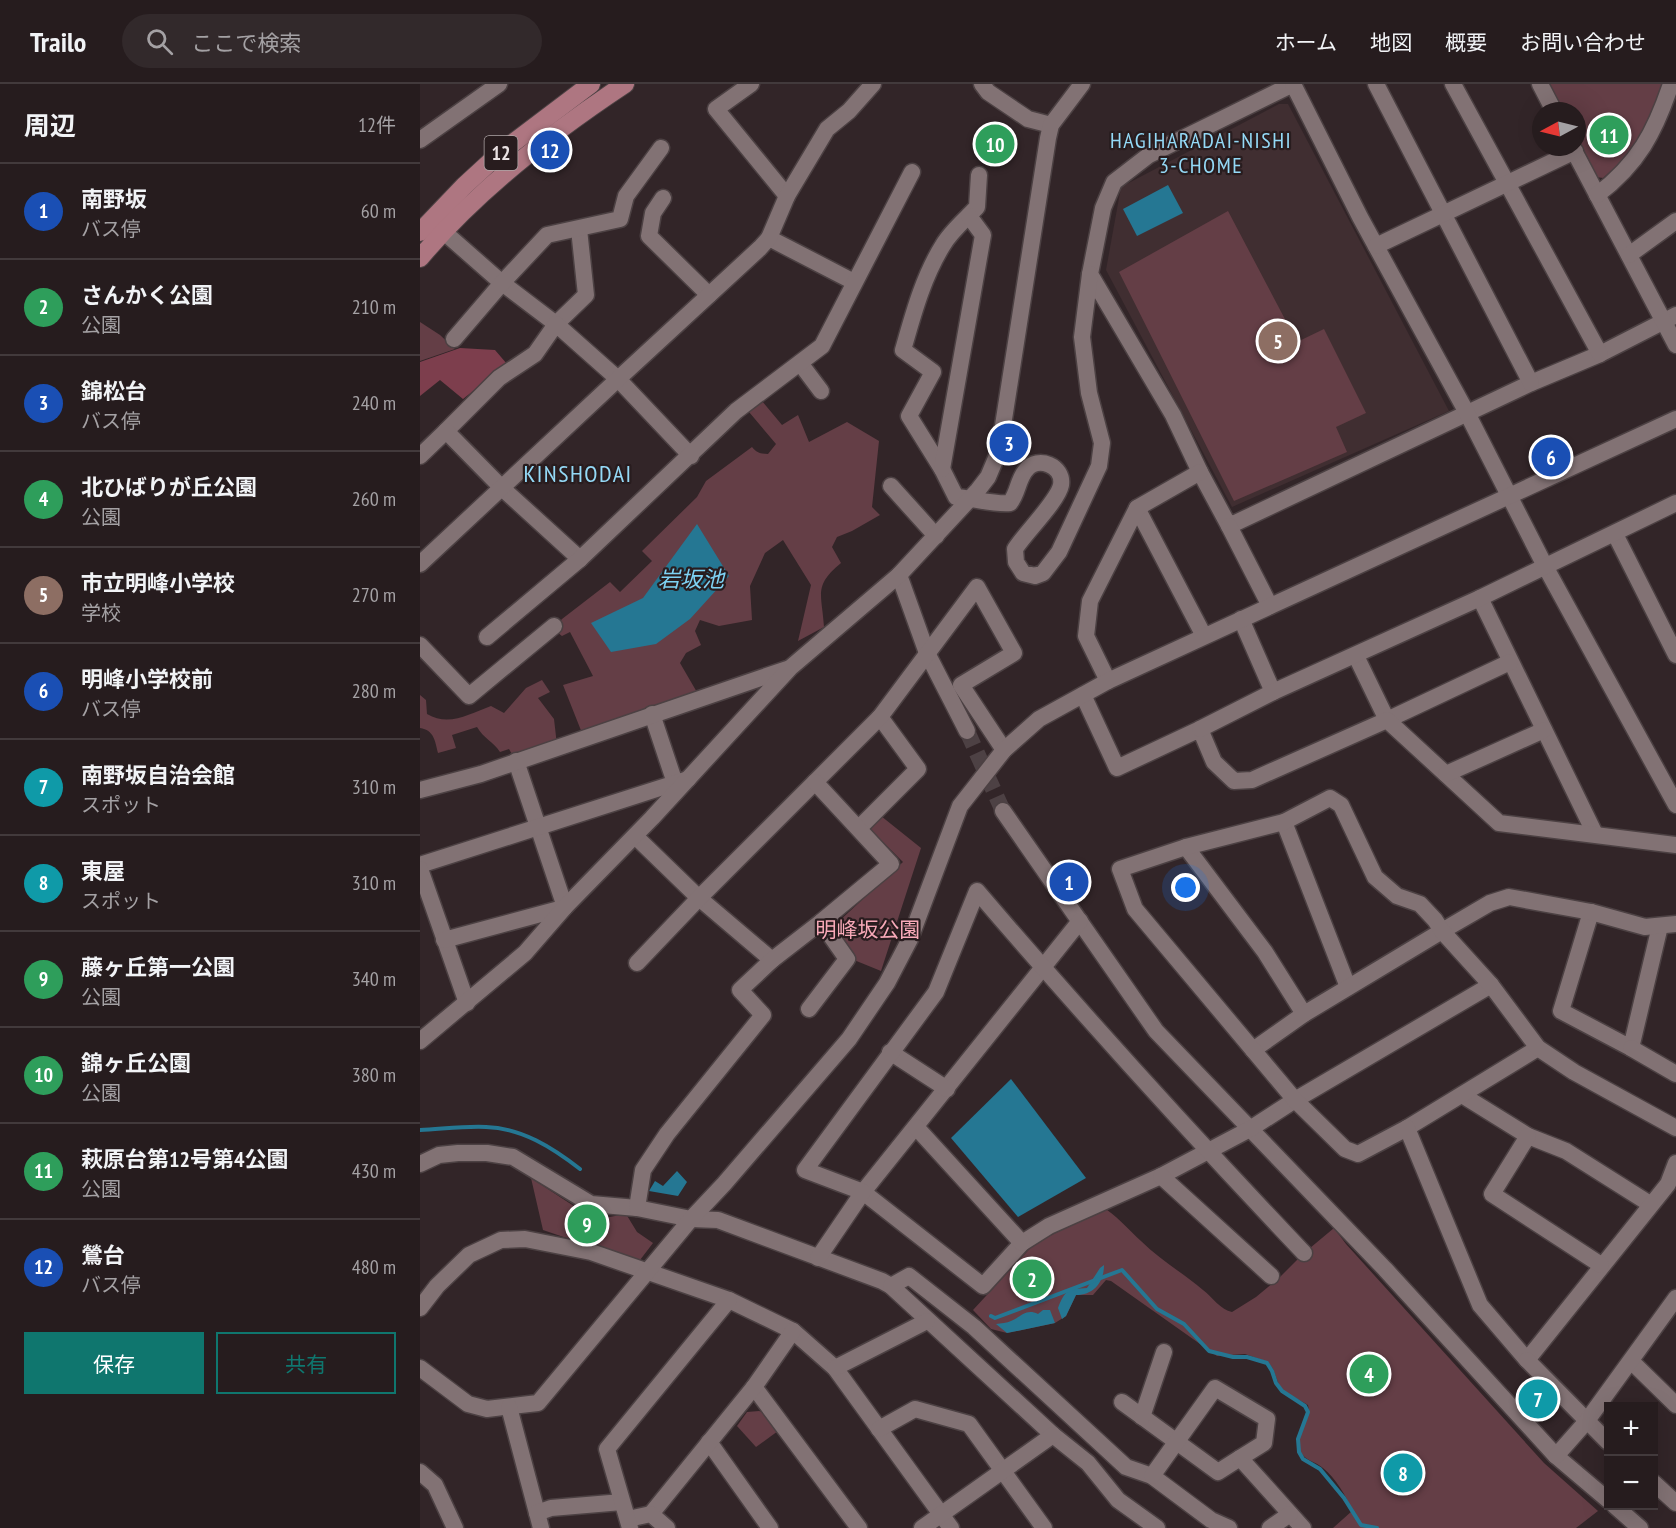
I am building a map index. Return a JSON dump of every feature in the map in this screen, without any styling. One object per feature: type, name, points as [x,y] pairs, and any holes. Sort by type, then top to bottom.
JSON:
[{"type":"main road","name":"12","points":[[422,244],[464,186],[501,152],[591,84]]},
{"type":"main road","name":"12","points":[[422,244],[444,232],[509,171],[584,111],[625,84]]},
{"type":"street","points":[[420,140],[499,84]]},
{"type":"street","points":[[751,84],[716,109],[787,196]]},
{"type":"street","points":[[420,564],[769,238],[787,196],[827,129],[849,111],[873,84]]},
{"type":"street","points":[[982,84],[988,92],[1028,119],[1052,125]]},
{"type":"street","points":[[420,1041],[525,953],[565,907],[635,836],[682,781],[790,668],[899,575],[988,477],[999,451],[1048,138],[1052,125],[1082,84]]},
{"type":"street","points":[[979,175],[977,207],[943,243],[924,285],[903,350],[933,372],[909,416],[942,469],[956,497],[1002,504],[1010,503],[1015,497],[1026,470],[1035,463],[1043,462],[1053,465],[1059,473],[1061,485],[1054,498],[1015,549],[1016,562],[1023,573],[1035,576],[1043,573],[1059,552],[1100,466],[1102,443],[1089,393],[1082,337],[1090,274],[1103,208],[1114,182],[1149,155],[1293,84],[1545,566],[1671,783],[1676,805]]},
{"type":"street","points":[[1376,84],[1531,382]]},
{"type":"street","points":[[1453,84],[1600,354]]},
{"type":"street","points":[[1539,84],[1549,102]]},
{"type":"street","points":[[1597,195],[1631,165],[1648,140],[1662,111],[1671,84]]},
{"type":"street","points":[[454,339],[547,235],[620,219],[626,196],[661,148]]},
{"type":"street","points":[[1376,246],[1444,215],[1560,156]]},
{"type":"street","points":[[1578,156],[1629,255],[1670,318],[1676,345]]},
{"type":"street","points":[[487,637],[580,560],[736,411],[822,346],[912,172]]},
{"type":"street","points":[[663,198],[653,213],[650,236],[709,295]]},
{"type":"street","points":[[942,469],[983,236],[969,216]]},
{"type":"street","points":[[1629,255],[1676,221]]},
{"type":"street","points":[[420,456],[499,378],[535,354],[556,324],[586,295],[579,229]]},
{"type":"street","points":[[444,232],[502,283],[556,324],[618,379],[691,456]]},
{"type":"street","points":[[769,238],[854,282]]},
{"type":"street","points":[[1090,274],[1173,415],[1270,606]]},
{"type":"street","points":[[1229,526],[1531,382],[1600,354],[1670,318]]},
{"type":"street","points":[[800,363],[821,391]]},
{"type":"street","points":[[420,1368],[468,1404],[487,1409],[538,1403],[691,1220],[849,1039],[887,983],[910,939],[960,806],[1004,750],[1039,720],[1108,681],[1676,419]]},
{"type":"street","points":[[446,431],[502,488],[580,560]]},
{"type":"street","points":[[1108,681],[1086,636],[1090,601],[1137,508],[1200,472]]},
{"type":"street","points":[[891,486],[936,536]]},
{"type":"street","points":[[1083,695],[1117,768],[1273,692],[1480,598],[1676,503]]},
{"type":"street","points":[[1137,508],[1204,636]]},
{"type":"street","points":[[1615,534],[1676,655]]},
{"type":"street","points":[[899,575],[927,653],[967,731]]},
{"type":"street","points":[[638,963],[699,898],[880,717],[976,586],[1014,653],[961,685],[1004,750]]},
{"type":"street","points":[[1480,598],[1509,662],[1595,834]]},
{"type":"street","points":[[1240,619],[1273,692]]},
{"type":"street","points":[[420,645],[469,696],[554,626]]},
{"type":"street","points":[[1356,656],[1387,720],[1499,823],[1676,845]]},
{"type":"street","points":[[1200,729],[1214,762],[1234,781],[1252,780],[1387,720],[1509,662]]},
{"type":"street","points":[[420,790],[481,774],[790,668]]},
{"type":"street","points":[[652,714],[682,781]]},
{"type":"street","points":[[859,828],[918,769],[880,717]]},
{"type":"street","points":[[1446,774],[1544,730]]},
{"type":"street","points":[[516,761],[565,907]]},
{"type":"street","points":[[467,1003],[420,867],[537,826],[682,781]]},
{"type":"street","points":[[637,1208],[643,1170],[667,1134],[763,1015],[740,990],[772,960],[891,864],[814,782]]},
{"type":"street","points":[[1538,1048],[1407,1128],[1358,1154],[1345,1149],[1295,1100],[1135,909],[1120,869],[1186,847],[1284,822],[1330,798],[1341,805],[1375,877],[1397,896],[1420,904],[1491,985],[1538,1048],[1574,1071],[1676,1128]]},
{"type":"street","points":[[1003,811],[1156,1031],[1385,1269],[1556,1456],[1604,1497]]},
{"type":"street","points":[[1284,822],[1348,987]]},
{"type":"street","points":[[635,836],[699,898],[772,960]]},
{"type":"street","points":[[1186,847],[1265,952],[1304,1014]]},
{"type":"street","points":[[1304,1253],[1208,1151],[1042,967],[977,891],[936,992],[804,1170],[863,1191],[983,1286],[1022,1243],[1049,1227],[1161,1176],[1208,1151],[1250,1129],[1295,1100],[1491,985]]},
{"type":"street","points":[[1253,1050],[1304,1014],[1348,987],[1490,903],[1509,897],[1590,912],[1646,927],[1668,925],[1631,1048]]},
{"type":"street","points":[[444,940],[565,907]]},
{"type":"street","points":[[1590,912],[1561,1011],[1676,1074]]},
{"type":"street","points":[[818,1258],[863,1191],[1080,921]]},
{"type":"street","points":[[808,1009],[847,958],[821,922]]},
{"type":"street","points":[[890,1052],[946,1089]]},
{"type":"street","points":[[1462,1095],[1528,1136],[1566,1151],[1650,1204]]},
{"type":"street","points":[[916,1127],[1022,1243]]},
{"type":"street","points":[[1407,1128],[1480,1305],[1527,1360],[1604,1438]]},
{"type":"street","points":[[1528,1136],[1492,1194],[1601,1265]]},
{"type":"street","points":[[420,1164],[440,1155],[458,1153],[487,1153],[513,1157],[591,1204],[637,1208],[691,1220],[718,1220],[882,1281],[898,1282],[974,1327],[1126,1467],[1152,1476],[1211,1520],[1229,1528]]},
{"type":"street","points":[[1527,1360],[1668,1184],[1676,1163]]},
{"type":"street","points":[[1161,1176],[1271,1276]]},
{"type":"street","points":[[420,1308],[437,1286],[469,1255],[501,1240],[525,1239],[591,1252],[729,1300],[793,1331],[835,1368],[951,1528]]},
{"type":"street","points":[[898,1282],[927,1321],[1053,1435],[1088,1463],[1118,1500],[1157,1528]]},
{"type":"street","points":[[1556,1456],[1586,1422],[1676,1298]]},
{"type":"street","points":[[729,1300],[607,1449],[629,1524],[651,1514],[754,1387],[793,1331]]},
{"type":"street","points":[[835,1368],[927,1321]]},
{"type":"street","points":[[1142,1417],[1164,1352]]},
{"type":"street","points":[[1631,1361],[1676,1405]]},
{"type":"street","points":[[754,1387],[859,1528]]},
{"type":"street","points":[[1122,1402],[1177,1441],[1218,1472],[1264,1443],[1267,1419],[1215,1388],[1177,1441],[1152,1476]]},
{"type":"street","points":[[509,1407],[539,1521]]},
{"type":"street","points":[[879,1429],[915,1409],[969,1424],[1044,1528]]},
{"type":"street","points":[[922,1528],[1053,1435]]},
{"type":"street","points":[[709,1442],[770,1528]]},
{"type":"street","points":[[1240,1458],[1303,1528]]},
{"type":"street","points":[[420,1472],[435,1485],[455,1528]]},
{"type":"street","points":[[1658,1487],[1676,1503]]},
{"type":"street","points":[[539,1521],[551,1508],[622,1502]]},
{"type":"street","points":[[1620,1510],[1640,1528]]},
{"type":"street","points":[[651,1514],[667,1528]]},
{"type":"street","points":[[1270,1528],[1290,1514]]},
{"type":"shaded area","points":[[1279,104],[1288,104],[1449,411],[1232,507],[1106,270],[1121,187]]},
{"type":"shaded area","points":[[460,348],[495,350],[507,364],[463,399],[440,380],[420,396],[420,362]]},
{"type":"green space","points":[[1546,84],[1662,84],[1646,128],[1632,152],[1603,178],[1596,177],[1585,156],[1586,102],[1556,102]]},
{"type":"green space","points":[[989,124],[1005,127],[1000,163],[984,161]]},
{"type":"green space","points":[[1228,211],[1297,342],[1324,329],[1366,413],[1336,427],[1347,452],[1234,501],[1119,272]]},
{"type":"green space","points":[[420,322],[440,335],[455,349],[420,361]]},
{"type":"green space","points":[[762,401],[782,425],[798,415],[809,442],[847,422],[879,441],[872,507],[880,515],[837,537],[832,547],[841,563],[826,578],[821,591],[824,627],[798,641],[811,585],[783,540],[765,553],[750,586],[752,620],[719,626],[700,620],[695,631],[701,645],[686,653],[680,663],[698,694],[582,733],[563,685],[593,676],[570,632],[562,636],[553,629],[562,619],[610,582],[620,592],[652,561],[642,551],[697,497],[706,481],[752,447],[759,453],[768,454],[776,444],[749,412]]},
{"type":"green space","points":[[542,680],[550,692],[538,698],[554,719],[557,745],[516,761],[509,749],[500,752],[477,727],[452,735],[456,748],[438,753],[431,734],[420,728],[420,695],[426,700],[427,714],[435,718],[459,718],[491,706],[504,713],[526,688]]},
{"type":"green space","name":"明峰坂公園","points":[[881,816],[921,848],[881,971],[854,960],[836,924],[903,862],[870,829]]},
{"type":"green space","points":[[531,1178],[589,1216],[604,1218],[626,1214],[637,1232],[653,1243],[640,1260],[543,1230]]},
{"type":"green space","points":[[1107,1210],[1148,1248],[1220,1306],[1232,1312],[1256,1297],[1334,1228],[1544,1463],[1598,1511],[1576,1528],[1333,1528],[1352,1511],[1344,1493],[1332,1477],[1300,1451],[1299,1439],[1308,1417],[1308,1405],[1285,1392],[1268,1362],[1245,1354],[1217,1356],[1111,1281],[1106,1280],[1093,1295],[1076,1295],[1066,1316],[1055,1323],[1007,1333],[991,1329],[973,1310],[1034,1244],[1099,1211]]},
{"type":"green space","points":[[747,1412],[766,1413],[778,1431],[756,1447],[737,1426]]},
{"type":"water","points":[[1168,185],[1183,213],[1137,236],[1123,209]]},
{"type":"water","name":"岩坂池","points":[[697,524],[729,576],[690,619],[656,644],[611,652],[591,623],[643,598]]},
{"type":"water","points":[[1011,1079],[1086,1178],[1018,1217],[951,1138]]},
{"type":"water","points":[[677,1171],[687,1182],[678,1196],[649,1191],[655,1181],[663,1186]]},
{"type":"water","points":[[1104,1265],[1102,1277],[1097,1286],[1088,1293],[1076,1295],[1066,1316],[1062,1319],[1058,1308],[1065,1294],[1071,1290],[1087,1288]]},
{"type":"water","points":[[1043,1310],[1050,1310],[1055,1323],[1007,1333],[996,1324],[1009,1322],[1030,1312],[1038,1314]]},
{"type":"waterway","points":[[420,1130],[478,1127],[512,1131],[536,1140],[580,1169]]},
{"type":"waterway","points":[[991,1316],[995,1318],[1122,1270],[1157,1309],[1184,1324],[1209,1351],[1233,1357],[1247,1357],[1267,1363],[1282,1391],[1305,1406],[1308,1412],[1298,1439],[1299,1452],[1303,1459],[1320,1469],[1344,1498],[1361,1525],[1377,1528]]},
{"type":"tunnel","points":[[967,731],[1003,811]]},
{"type":"place","name":"萩原台第12号第4公園","points":[[1609,135]]},
{"type":"place","name":"錦ヶ丘公園","points":[[995,144]]},
{"type":"place","name":"鶯台","points":[[550,150]]},
{"type":"place","name":"市立明峰小学校","points":[[1278,341]]},
{"type":"place","name":"錦松台","points":[[1009,443]]},
{"type":"place","name":"明峰小学校前","points":[[1551,457]]},
{"type":"place","name":"南野坂","points":[[1069,882]]},
{"type":"place","name":"藤ヶ丘第一公園","points":[[587,1224]]},
{"type":"place","name":"さんかく公園","points":[[1032,1279]]},
{"type":"place","name":"北ひばりが丘公園","points":[[1369,1374]]},
{"type":"place","name":"南野坂自治会館","points":[[1538,1399]]},
{"type":"place","name":"東屋","points":[[1403,1473]]},
{"type":"district","name":"HAGIHARADAI-NISHI 3-CHOME","points":[[1201,152]]},
{"type":"district","name":"KINSHODAI","points":[[578,474]]}]
